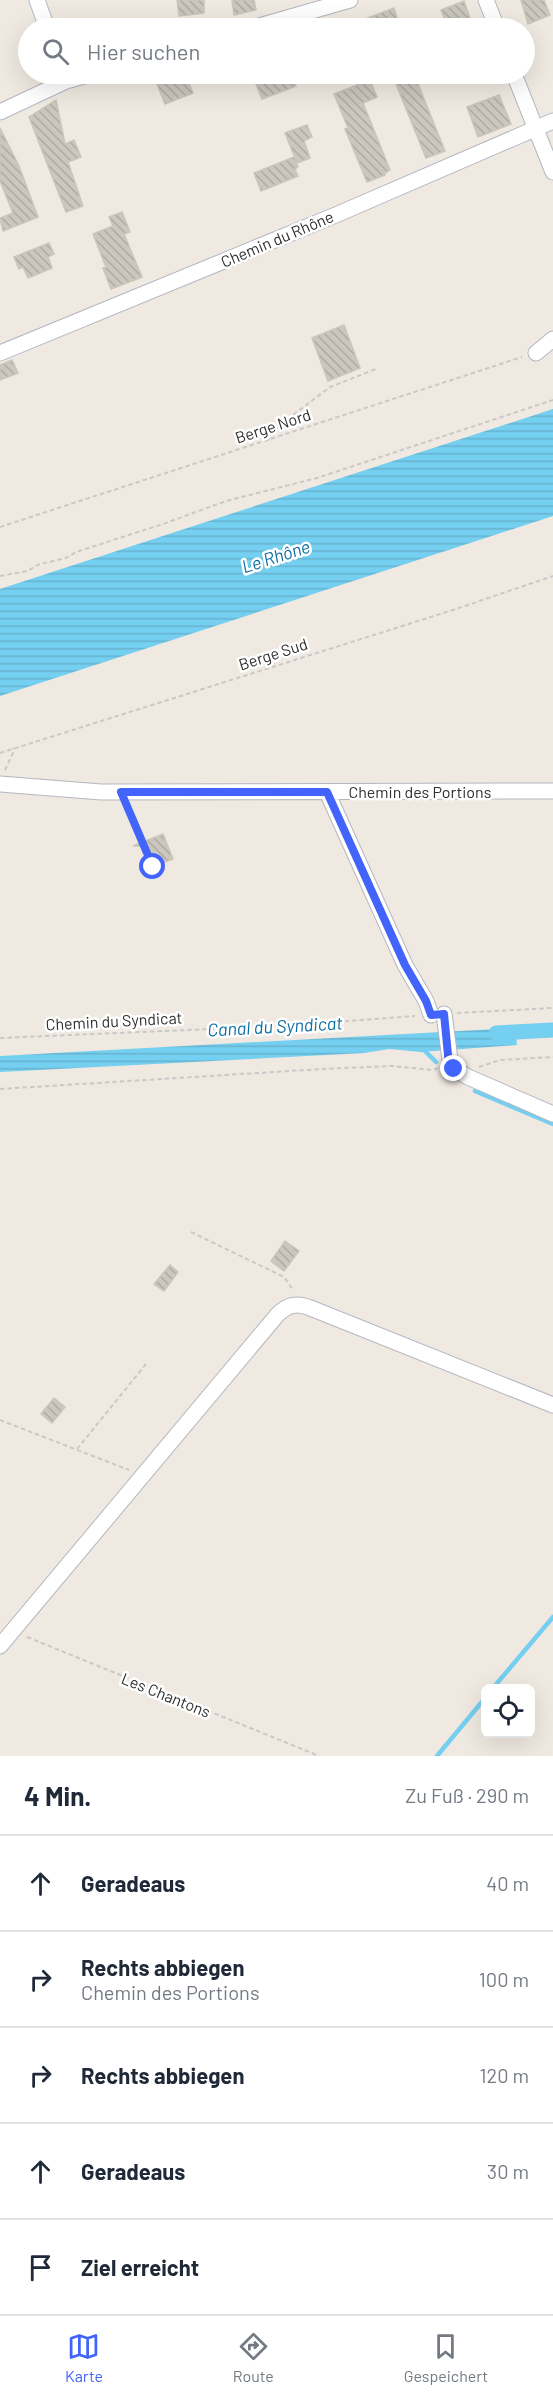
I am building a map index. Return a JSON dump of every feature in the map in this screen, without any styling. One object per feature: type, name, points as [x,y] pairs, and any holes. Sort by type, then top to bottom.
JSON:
[{"type":"street","points":[[37,0],[43,18]]},
{"type":"street","points":[[287,18],[350,0]]},
{"type":"street","points":[[486,0],[493,18]]},
{"type":"street","points":[[0,112],[51,84]]},
{"type":"street","points":[[518,84],[553,172]]},
{"type":"street","name":"Chemin du Rhône","points":[[0,353],[338,214],[553,121]]},
{"type":"street","points":[[536,353],[553,339]]},
{"type":"street","name":"Chemin des Portions","points":[[0,784],[121,792],[553,791]]},
{"type":"street","points":[[327,792],[405,965],[426,1001],[440,1016],[449,1065],[468,1077],[553,1114]]},
{"type":"street","points":[[0,1646],[278,1314],[295,1304],[308,1307],[553,1405]]},
{"type":"path","name":"Berge Nord","points":[[0,526],[536,353]]},
{"type":"path","points":[[267,441],[281,424],[330,387],[376,369]]},
{"type":"path","points":[[0,576],[66,558],[76,552],[226,501],[317,478],[553,399]]},
{"type":"path","name":"Berge Sud","points":[[0,753],[453,610],[553,576]]},
{"type":"path","points":[[0,784],[13,748]]},
{"type":"path","points":[[121,792],[153,867]]},
{"type":"path","name":"Chemin du Syndicat","points":[[0,1038],[292,1025],[553,1008]]},
{"type":"path","points":[[468,1077],[484,1063],[553,1057]]},
{"type":"path","points":[[0,1089],[321,1069],[392,1066],[433,1070],[449,1065]]},
{"type":"path","points":[[191,1232],[284,1277],[291,1284],[295,1294],[295,1304]]},
{"type":"path","points":[[77,1449],[146,1365]]},
{"type":"path","points":[[0,1420],[126,1468],[140,1480]]},
{"type":"path","name":"Les Chantons","points":[[13,1631],[320,1756]]},
{"type":"water","name":"Le Rhône","points":[[553,409],[553,516],[0,696],[0,589]]},
{"type":"water","name":"Canal du Syndicat","points":[[515,1028],[517,1045],[421,1052],[389,1049],[364,1053],[0,1072],[0,1056]]},
{"type":"building","points":[[177,0],[204,0],[204,13],[179,16]]},
{"type":"building","points":[[232,0],[254,0],[256,10],[234,15]]},
{"type":"building","points":[[521,0],[544,0],[550,15],[535,21],[535,18],[526,18]]},
{"type":"building","points":[[464,1],[470,18],[444,18],[441,10]]},
{"type":"building","points":[[394,8],[397,18],[368,18]]},
{"type":"building","points":[[157,84],[189,84],[193,93],[165,104]]},
{"type":"building","points":[[256,84],[295,84],[296,86],[262,99]]},
{"type":"building","points":[[360,84],[372,84],[377,97],[363,103],[390,170],[385,175],[367,182],[345,129],[348,128],[334,94]]},
{"type":"building","points":[[396,84],[418,84],[445,151],[426,158]]},
{"type":"building","points":[[499,95],[511,124],[478,137],[467,107]]},
{"type":"building","points":[[56,100],[65,144],[74,140],[81,157],[68,162],[83,206],[66,212],[29,117]]},
{"type":"building","points":[[307,125],[312,137],[304,141],[310,158],[297,163],[285,133]]},
{"type":"building","points":[[0,128],[19,166],[38,217],[3,231],[0,218],[13,213],[0,181]]},
{"type":"building","points":[[294,157],[298,167],[295,169],[298,176],[261,191],[254,173]]},
{"type":"building","points":[[122,212],[130,232],[124,234],[142,277],[111,289],[103,268],[106,267],[93,234],[113,226],[109,217]]},
{"type":"building","points":[[49,243],[54,254],[48,257],[52,268],[28,278],[23,267],[19,269],[14,257]]},
{"type":"building","points":[[344,325],[360,368],[328,381],[312,338]]},
{"type":"building","points":[[12,360],[18,373],[0,380],[0,365]]},
{"type":"building","points":[[163,834],[173,859],[157,865],[149,846],[133,846]]},
{"type":"building","points":[[285,1241],[299,1251],[284,1271],[271,1261]]},
{"type":"building","points":[[170,1265],[178,1272],[164,1291],[154,1284]]},
{"type":"building","points":[[54,1398],[65,1407],[52,1423],[41,1414]]},
{"type":"waterway","name":"Canal du Syndicat","points":[[496,1033],[553,1030]]},
{"type":"waterway","points":[[423,1049],[436,1062]]},
{"type":"waterway","points":[[475,1091],[553,1124]]},
{"type":"waterway","points":[[496,1684],[553,1617]]},
{"type":"waterway","points":[[437,1756],[481,1703]]},
{"type":"route","points":[[153,867],[121,792],[327,792],[405,965],[426,1001],[431,1015],[444,1014],[449,1065],[454,1069]]}]
